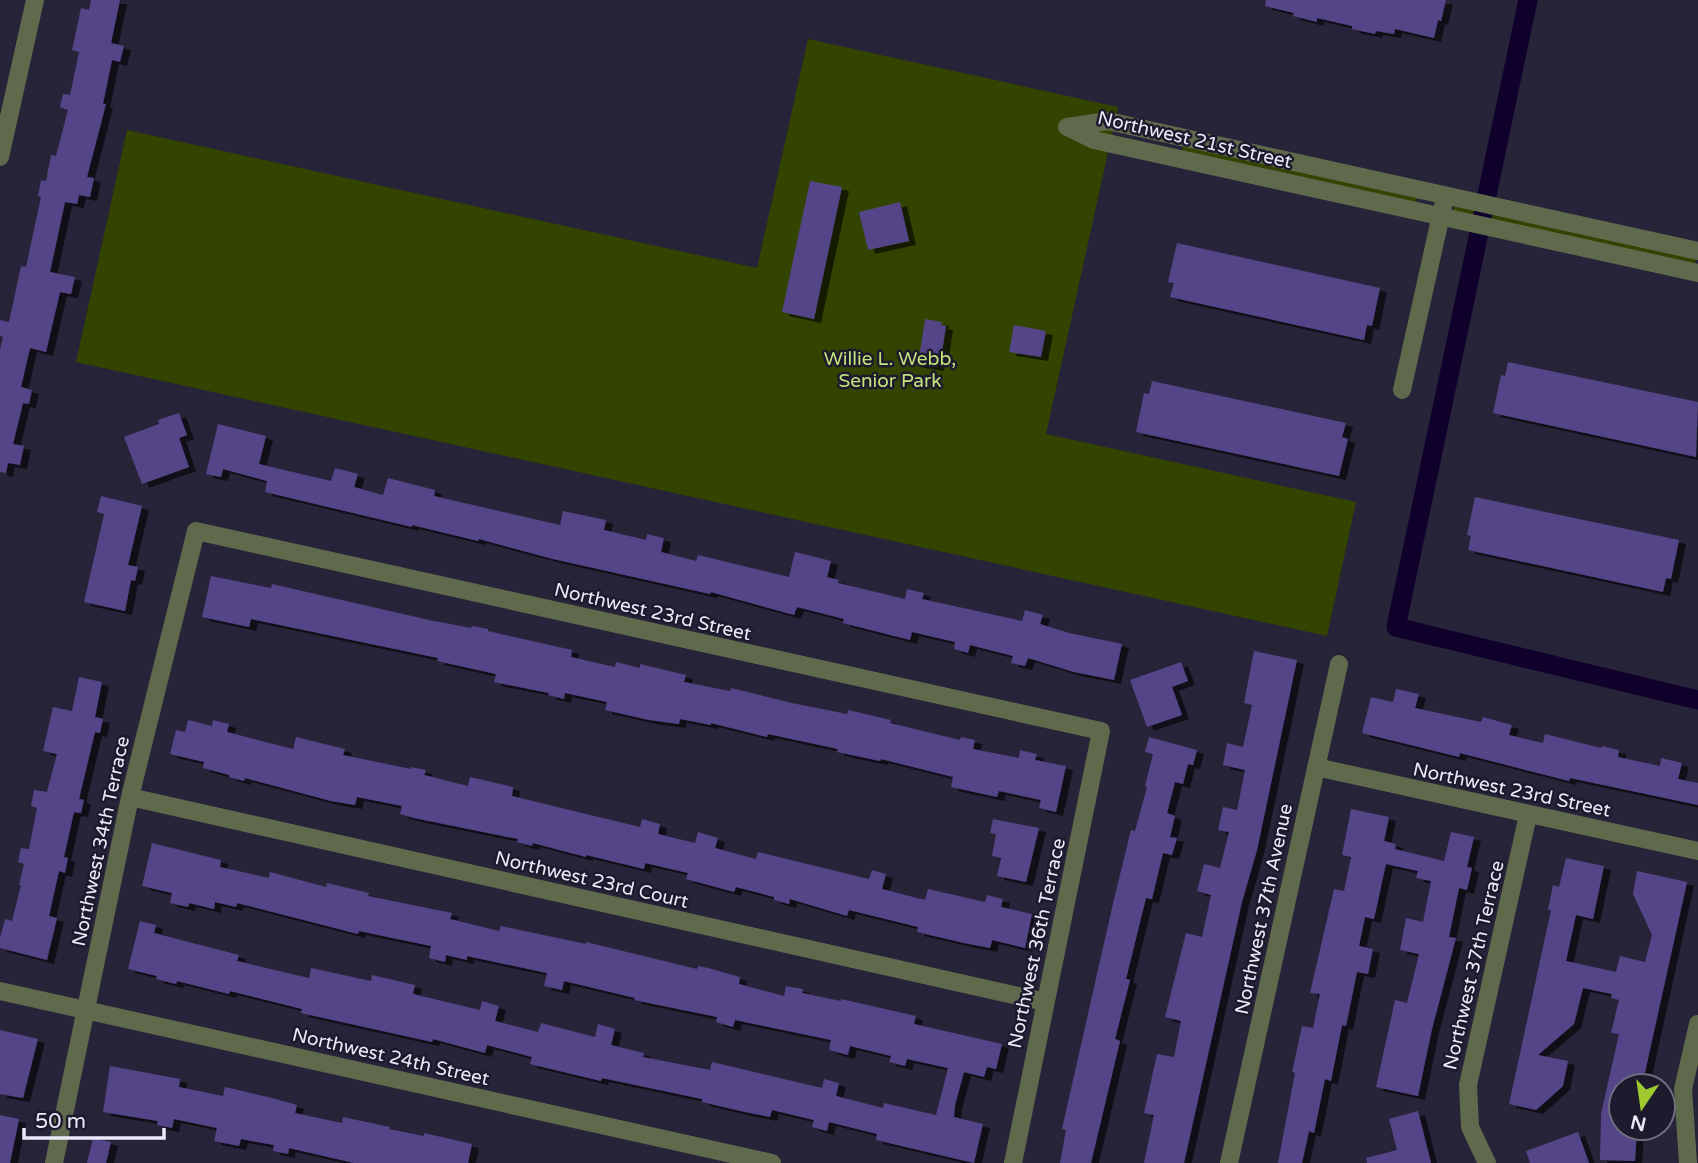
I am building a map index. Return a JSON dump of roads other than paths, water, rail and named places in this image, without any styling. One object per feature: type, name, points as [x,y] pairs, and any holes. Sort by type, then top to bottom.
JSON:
[{"type":"street","points":[[0,157],[35,0]]},
{"type":"street","name":"Northwest 21st Street","points":[[1698,251],[1108,121],[1068,127],[1094,140],[1698,273]]},
{"type":"street","points":[[1402,390],[1446,195]]},
{"type":"street","name":"Northwest 23rd Street","points":[[195,531],[1101,732]]},
{"type":"street","name":"Northwest 34th Terrace","points":[[54,1163],[130,797],[195,531]]},
{"type":"street","name":"Northwest 37th Avenue","points":[[1229,1163],[1339,664]]},
{"type":"street","name":"Northwest 36th Terrace","points":[[1013,1163],[1101,732]]},
{"type":"street","name":"Northwest 23rd Street","points":[[1316,767],[1698,851]]},
{"type":"street","name":"Northwest 23rd Court","points":[[130,797],[1045,1002]]},
{"type":"street","name":"Northwest 37th Terrace","points":[[1487,1163],[1470,1127],[1468,1085],[1528,815]]},
{"type":"street","name":"Northwest 24th Street","points":[[0,991],[772,1163]]},
{"type":"street","points":[[1688,1163],[1683,1089],[1698,1024]]},
{"type":"waterway","points":[[1528,0],[1396,627],[1698,700]]},
{"type":"park label","name":"Willie L. Webb, Senior Park","points":[[890,369]]}]
